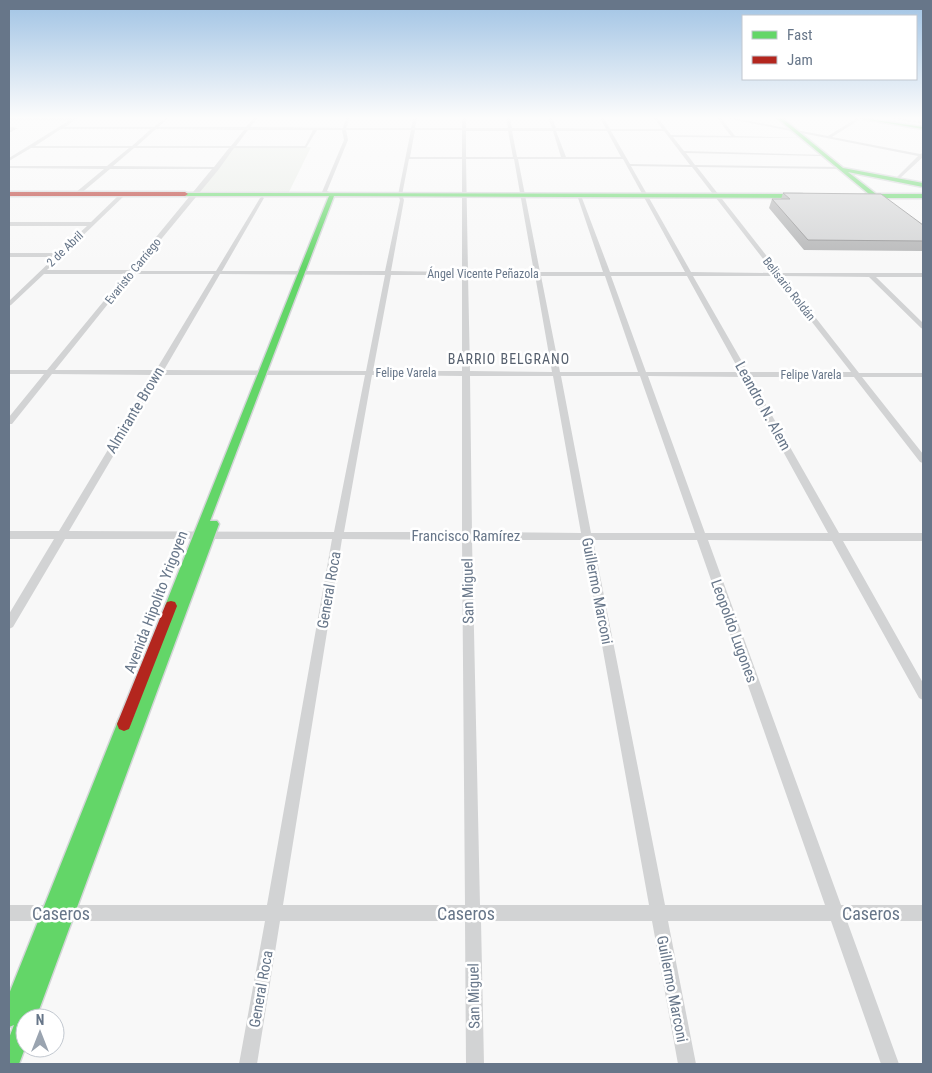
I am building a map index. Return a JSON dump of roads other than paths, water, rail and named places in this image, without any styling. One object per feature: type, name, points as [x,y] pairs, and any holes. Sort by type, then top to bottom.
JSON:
[{"type":"main road","points":[[841,168],[923,185]]},
{"type":"main road","points":[[841,168],[888,207]]},
{"type":"main road","points":[[9,196],[78,194],[121,196]]},
{"type":"main road","points":[[9,196],[333,197]]},
{"type":"main road","points":[[194,196],[262,198],[401,196],[647,197]]},
{"type":"main road","name":"Avenida Hipolito Yrigoyen","points":[[30,1008],[204,535],[333,197]]},
{"type":"main road","points":[[522,197],[814,197]]},
{"type":"main road","points":[[852,197],[923,198]]},
{"type":"main road","name":"Avenida Hipolito Yrigoyen","points":[[9,1017],[204,535]]},
{"type":"main road","name":"Avenida Hipolito Yrigoyen","points":[[9,1064],[15,1048]]},
{"type":"street","points":[[78,194],[109,168]]},
{"type":"street","name":"Evaristo Carriego","points":[[9,422],[217,168]]},
{"type":"street","points":[[333,197],[324,192],[334,168]]},
{"type":"street","name":"General Roca","points":[[248,1064],[338,536],[388,273],[405,168]]},
{"type":"street","name":"San Miguel","points":[[464,168],[475,1064]]},
{"type":"street","name":"Guillermo Marconi","points":[[517,168],[687,1064]]},
{"type":"street","name":"Leandro N. Alem","points":[[630,168],[923,694]]},
{"type":"street","name":"Belisario Roldán","points":[[696,168],[923,460]]},
{"type":"street","points":[[896,180],[909,168]]},
{"type":"street","name":"2 de Abril","points":[[9,304],[121,196]]},
{"type":"street","name":"Almirante Brown","points":[[9,624],[156,373],[262,198]]},
{"type":"street","name":"Leopoldo Lugones","points":[[580,198],[890,1064]]},
{"type":"street","points":[[9,224],[92,224]]},
{"type":"street","points":[[9,255],[59,255]]},
{"type":"street","name":"Ángel Vicente Peñazola","points":[[42,272],[923,275]]},
{"type":"street","points":[[871,275],[923,327]]},
{"type":"street","name":"Felipe Varela","points":[[9,372],[923,375]]},
{"type":"street","name":"Francisco Ramírez","points":[[9,536],[923,536]]},
{"type":"street","name":"Caseros","points":[[9,913],[923,913]]},
{"type":"district","name":"BARRIO BELGRANO","points":[[509,359]]}]
